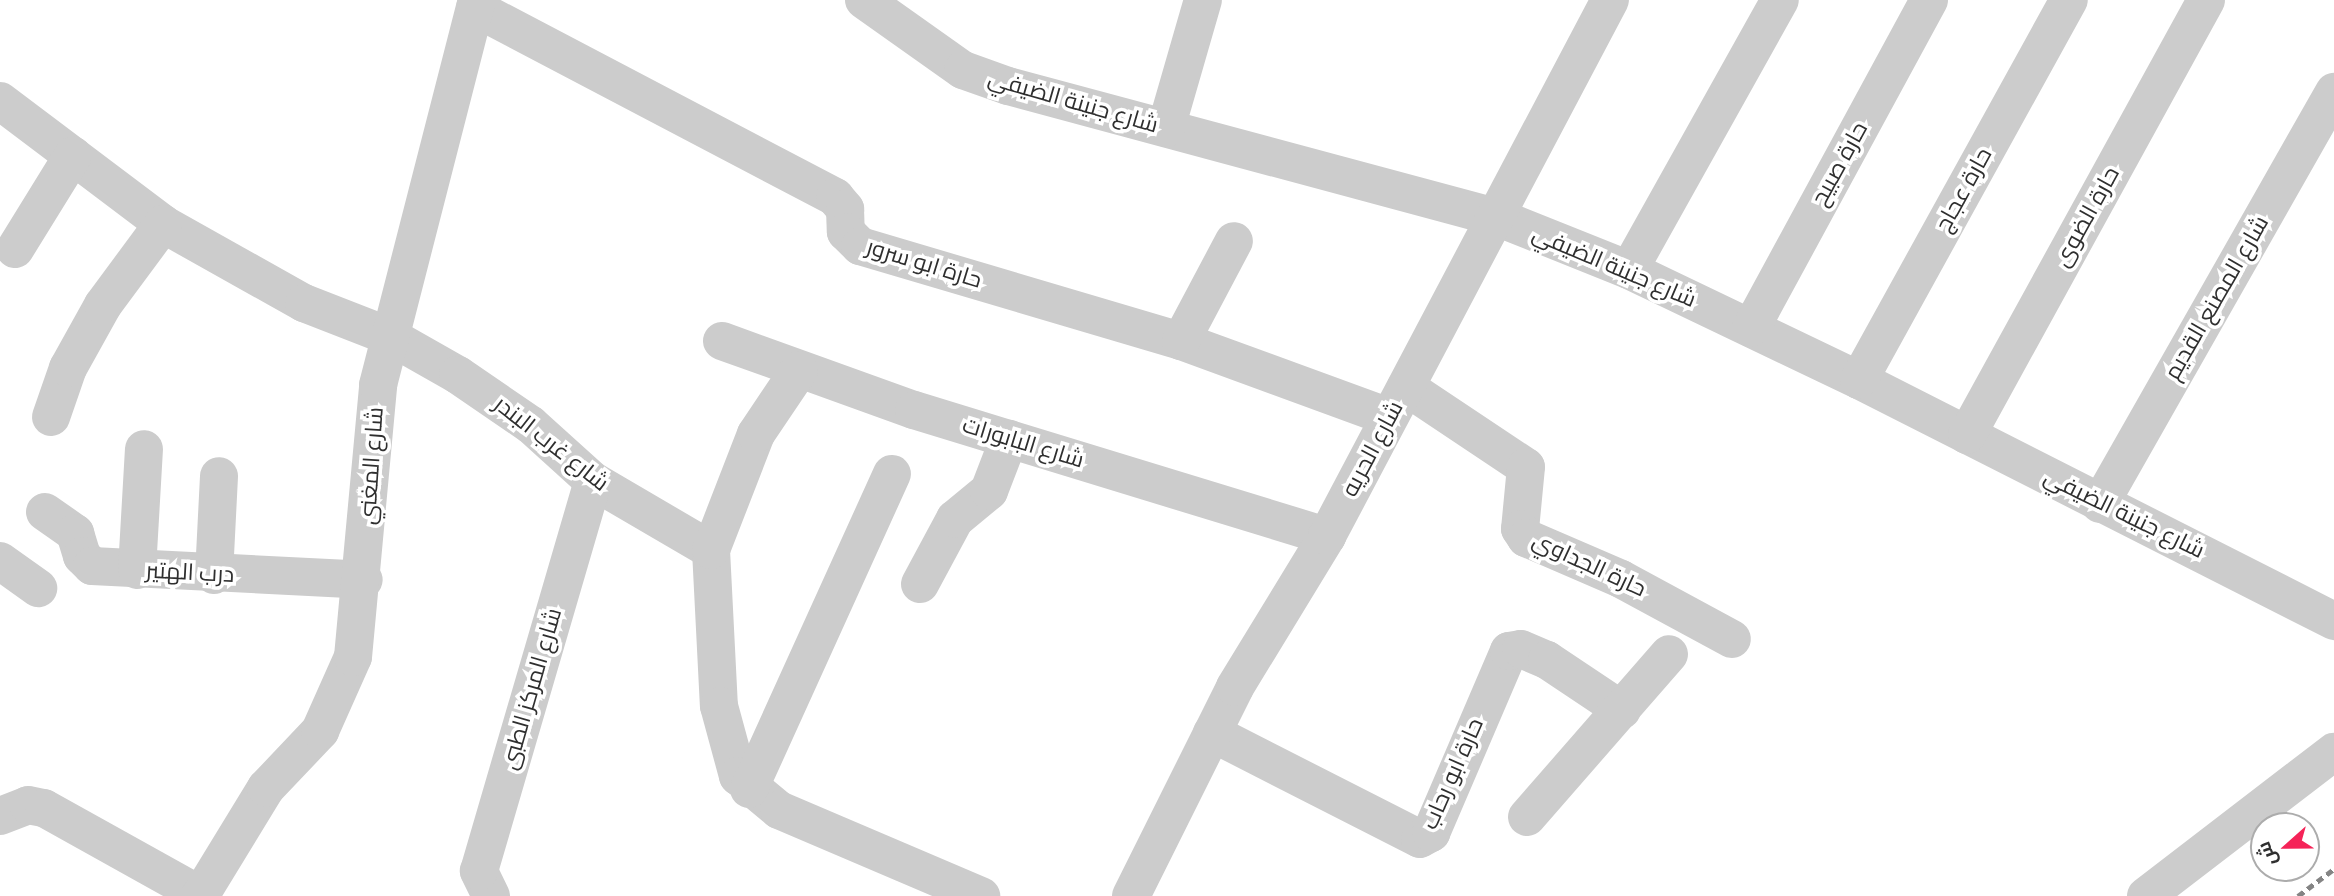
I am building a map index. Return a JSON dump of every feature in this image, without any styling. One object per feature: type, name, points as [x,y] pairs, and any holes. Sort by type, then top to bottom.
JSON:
[{"type":"street","points":[[1166,128],[1203,0]]},
{"type":"street","name":"شارع الحريه","points":[[1131,896],[1212,733],[1327,536],[1499,218],[1610,0]]},
{"type":"street","points":[[1629,270],[1780,0]]},
{"type":"street","name":"حارة صبيح","points":[[1751,328],[1929,0]]},
{"type":"street","name":"حارة عجاج","points":[[1859,380],[2069,0]]},
{"type":"street","name":"حارة الضوى","points":[[1967,435],[2206,0]]},
{"type":"street","name":"شارع المغني","points":[[200,895],[266,788],[320,731],[339,698],[353,657],[364,580],[378,385],[476,4]]},
{"type":"street","name":"حارة ابو سرور","points":[[476,4],[835,197],[845,209],[846,232],[860,246],[1398,402]]},
{"type":"street","name":"شارع جنينة الضيفي","points":[[874,4],[963,69],[1166,128],[1499,218],[1629,270],[1859,380],[2334,621]]},
{"type":"street","name":"شارع المصنع القديم","points":[[2100,504],[2334,92]]},
{"type":"street","name":"شارع غرب البندر","points":[[0,101],[163,224],[304,303],[391,337],[458,374],[531,425],[593,481],[711,550]]},
{"type":"street","points":[[15,249],[73,155]]},
{"type":"street","points":[[51,418],[68,368],[103,305],[163,224]]},
{"type":"street","points":[[1181,341],[1234,240]]},
{"type":"street","name":"شارع البابورات","points":[[722,341],[799,370],[1009,439],[1327,536]]},
{"type":"street","points":[[799,370],[756,434],[711,550],[719,706],[730,757],[749,789],[779,810],[981,896]]},
{"type":"street","name":"حارة الجداوي","points":[[1398,402],[1526,467],[1520,529],[1526,538],[1621,579],[1732,639]]},
{"type":"street","points":[[920,584],[955,519],[989,491],[1009,439]]},
{"type":"street","points":[[137,570],[144,449]]},
{"type":"street","points":[[749,789],[892,474]]},
{"type":"street","points":[[214,575],[219,476]]},
{"type":"street","name":"شارع المركز الطبى","points":[[491,896],[479,871],[593,481]]},
{"type":"street","name":"درب الهتير","points":[[45,512],[75,533],[82,556],[92,566],[214,575],[364,580]]},
{"type":"street","points":[[0,561],[38,588]]},
{"type":"street","name":"حارة ابو رحاب","points":[[1212,733],[1420,839],[1431,833],[1509,651],[1521,649],[1547,660],[1622,710]]},
{"type":"street","points":[[1527,817],[1669,654]]},
{"type":"street","points":[[2146,896],[2334,752]]},
{"type":"street","points":[[0,816],[28,805],[44,808],[200,895]]},
{"type":"railway","points":[[2298,896],[2334,869]]}]
